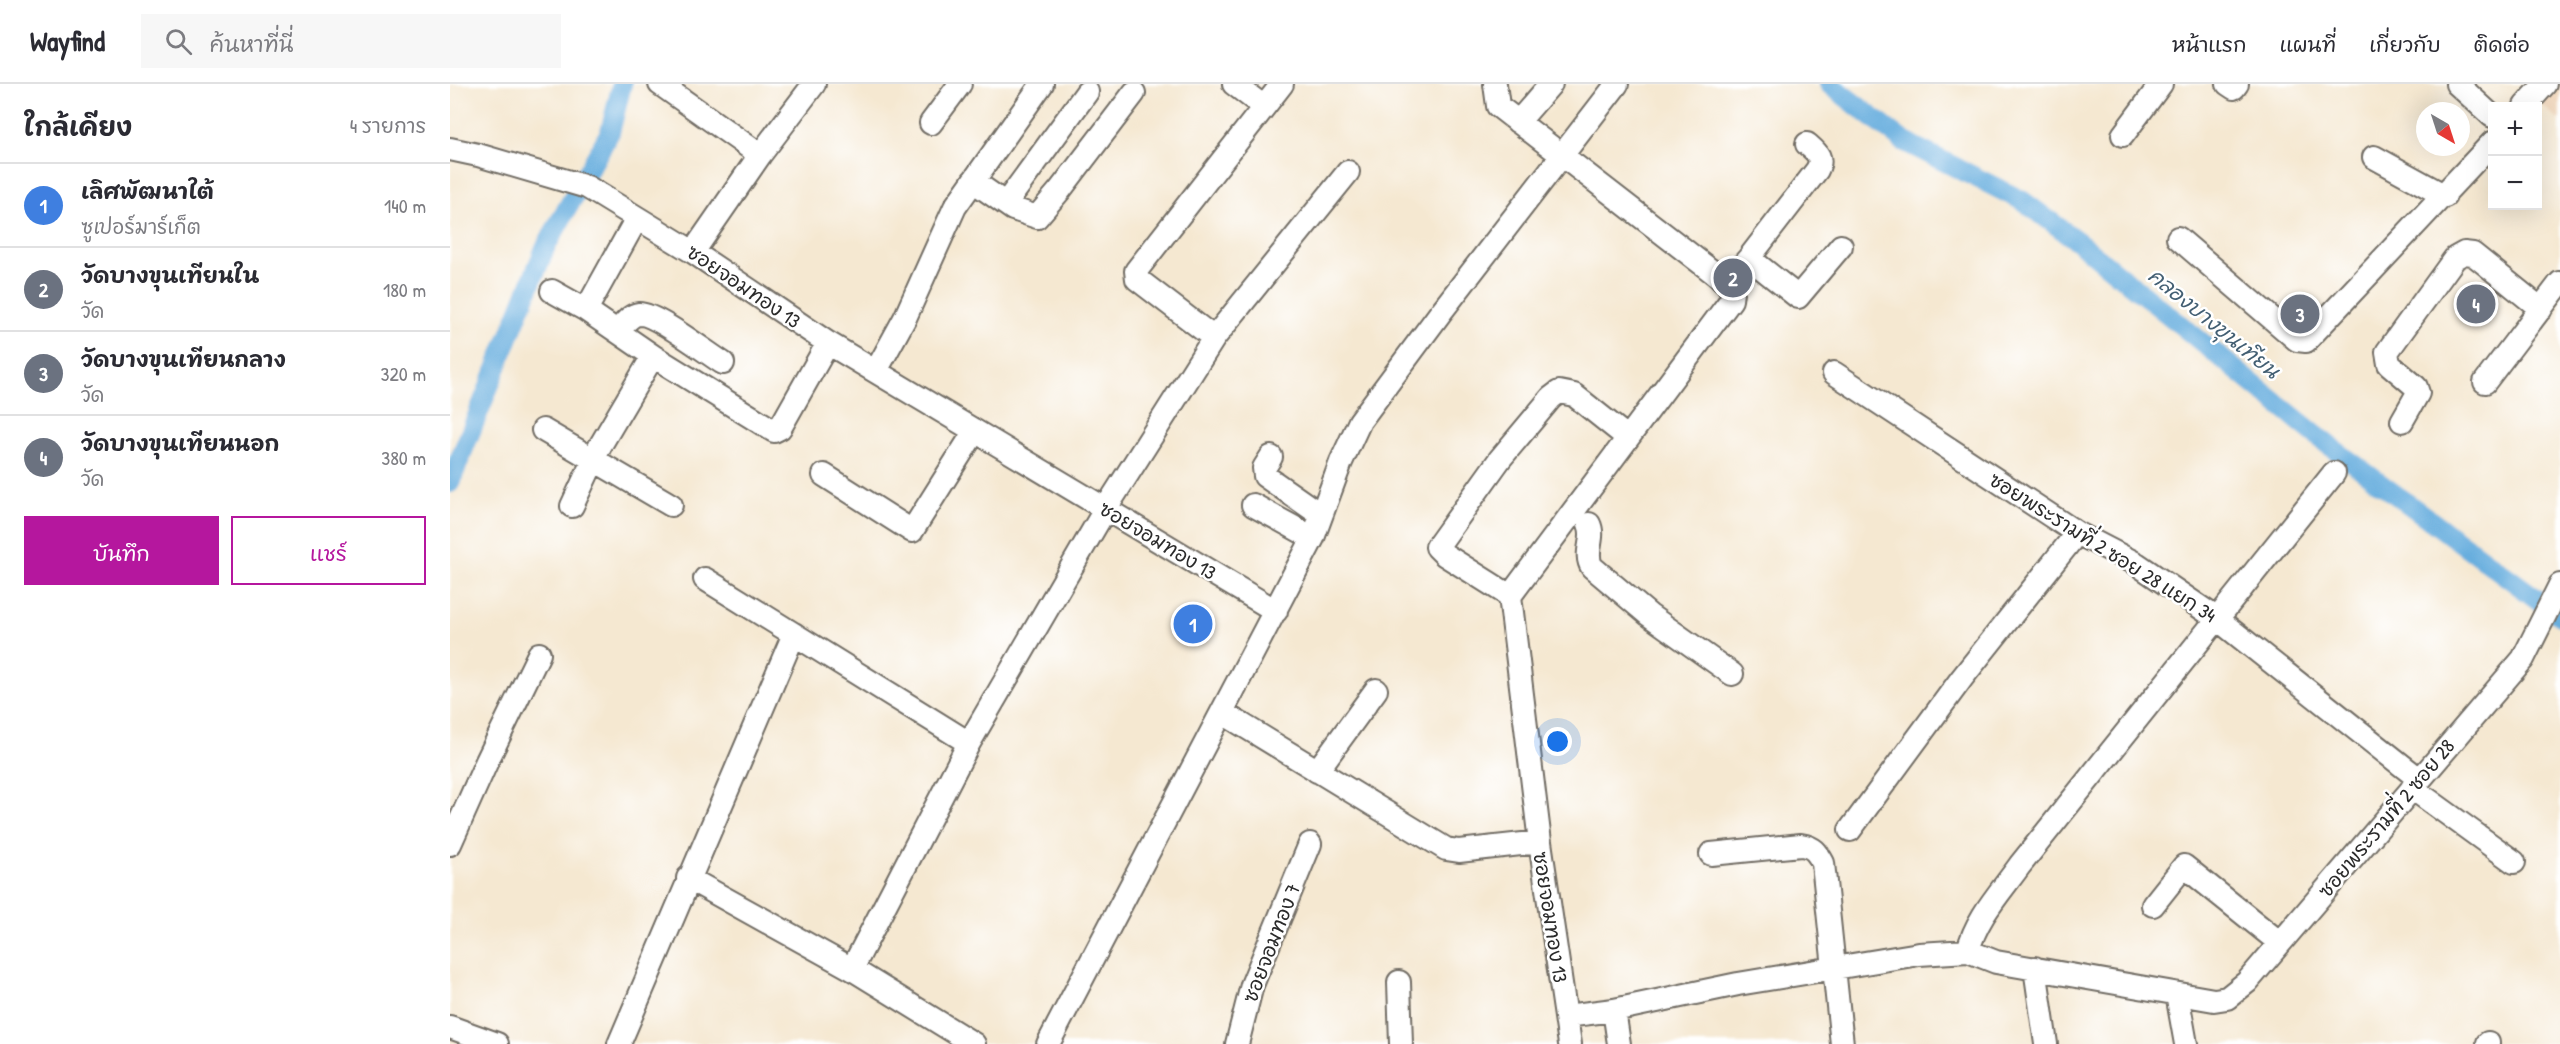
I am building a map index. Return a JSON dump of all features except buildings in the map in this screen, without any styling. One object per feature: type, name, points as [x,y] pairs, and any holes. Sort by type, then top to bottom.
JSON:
[{"type":"street","points":[[660,84],[760,155]]},
{"type":"street","points":[[693,252],[760,155],[814,84]]},
{"type":"street","points":[[931,123],[960,84]]},
{"type":"street","points":[[876,371],[905,318],[955,207],[1042,84]]},
{"type":"street","points":[[1234,84],[1264,107]]},
{"type":"street","points":[[1214,338],[1137,279],[1136,271],[1282,84]]},
{"type":"street","points":[[1495,84],[1497,104],[1727,283],[1732,292],[1731,300],[1628,438],[1580,517],[1510,596],[1540,842]]},
{"type":"street","points":[[1518,122],[1551,84]]},
{"type":"street","points":[[1048,1044],[1313,538],[1341,462],[1360,422],[1441,312],[1617,84]]},
{"type":"street","points":[[2123,135],[2161,84]]},
{"type":"street","points":[[2457,84],[2488,112]]},
{"type":"street","points":[[1005,203],[1087,92]]},
{"type":"street","points":[[973,181],[1005,203],[1030,216],[1037,217],[1134,93]]},
{"type":"street","points":[[1727,283],[1749,258],[1819,166],[1819,155],[1807,144]]},
{"type":"street","name":"ซอยจอมทอง 13","points":[[450,149],[587,187],[693,252],[828,343],[1276,611]]},
{"type":"street","points":[[2178,238],[2297,340],[2306,341],[2488,149]]},
{"type":"street","points":[[2374,157],[2445,196]]},
{"type":"street","points":[[852,969],[969,743],[1106,508],[1214,338],[1348,172]]},
{"type":"street","points":[[586,310],[637,218]]},
{"type":"street","points":[[1749,258],[1798,297],[1841,246]]},
{"type":"street","points":[[2402,421],[2418,393],[2416,387],[2389,364],[2387,352],[2455,258],[2464,253],[2473,254],[2541,309]]},
{"type":"street","points":[[2485,382],[2560,283]]},
{"type":"street","points":[[552,291],[586,310],[653,356],[769,429],[776,431],[828,343]]},
{"type":"street","points":[[617,331],[631,317],[640,314],[648,316],[664,323],[723,363]]},
{"type":"street","points":[[572,506],[594,458],[653,356]]},
{"type":"street","name":"ซอยพระรามที่ 2 ซอย 28 แยก 34","points":[[1834,373],[2077,533],[2137,564],[2216,618],[2514,862]]},
{"type":"street","points":[[1510,596],[1445,555],[1437,547],[1500,459],[1551,398],[1559,392],[1574,395],[1628,438]]},
{"type":"street","points":[[543,430],[671,505]]},
{"type":"street","points":[[824,475],[912,531],[975,431]]},
{"type":"street","points":[[1271,457],[1264,468],[1265,476],[1321,515]]},
{"type":"street","points":[[1968,951],[1979,922],[2019,865],[2334,473]]},
{"type":"street","points":[[1252,504],[1313,538]]},
{"type":"street","points":[[1580,517],[1592,534],[1588,560],[1592,567],[1649,615],[1732,674]]},
{"type":"street","points":[[1850,830],[1962,678],[2077,533]]},
{"type":"street","points":[[705,579],[969,743]]},
{"type":"street","name":"ซอยพระรามที่ 2 ซอย 28","points":[[2177,994],[2214,1000],[2227,998],[2247,982],[2523,659],[2560,585]]},
{"type":"street","points":[[620,1044],[688,878],[794,634]]},
{"type":"street","points":[[450,844],[538,654]]},
{"type":"street","points":[[1317,771],[1376,690]]},
{"type":"street","name":"ซอยจอมทอง 13","points":[[1223,713],[1446,849],[1459,850],[1540,842],[1570,1044]]},
{"type":"street","name":"ซอยจอมทอง 7","points":[[1237,1044],[1252,985],[1310,844]]},
{"type":"street","points":[[1711,854],[1801,845],[1810,846],[1817,852],[1822,863],[1842,1044]]},
{"type":"street","points":[[2153,905],[2184,866],[2280,943]]},
{"type":"street","points":[[688,878],[852,969],[974,1044]]},
{"type":"street","points":[[1566,1016],[1614,1010],[1833,967],[1919,954],[1968,951],[1996,962],[2177,994],[2186,1044]]},
{"type":"street","points":[[2035,968],[2046,1044]]},
{"type":"street","points":[[1399,982],[1401,1044]]},
{"type":"street","points":[[1614,1010],[1619,1044]]},
{"type":"street","points":[[450,1027],[497,1044]]},
{"type":"shaded area","points":[[2558,84],[2560,84],[2560,121],[2542,103]]},
{"type":"waterway","points":[[450,483],[545,248],[610,132],[622,84]]},
{"type":"waterway","name":"คลองบางขุนเทียน","points":[[1829,84],[1903,141],[2023,201],[2080,243],[2327,444],[2560,616]]},
{"type":"place","name":"วัดบางขุนเทียนใน","points":[[1733,278]]},
{"type":"place","name":"วัดบางขุนเทียนนอก","points":[[2476,304]]},
{"type":"place","name":"วัดบางขุนเทียนกลาง","points":[[2300,314]]},
{"type":"place","name":"เลิศพัฒนาใต้","points":[[1193,624]]}]
